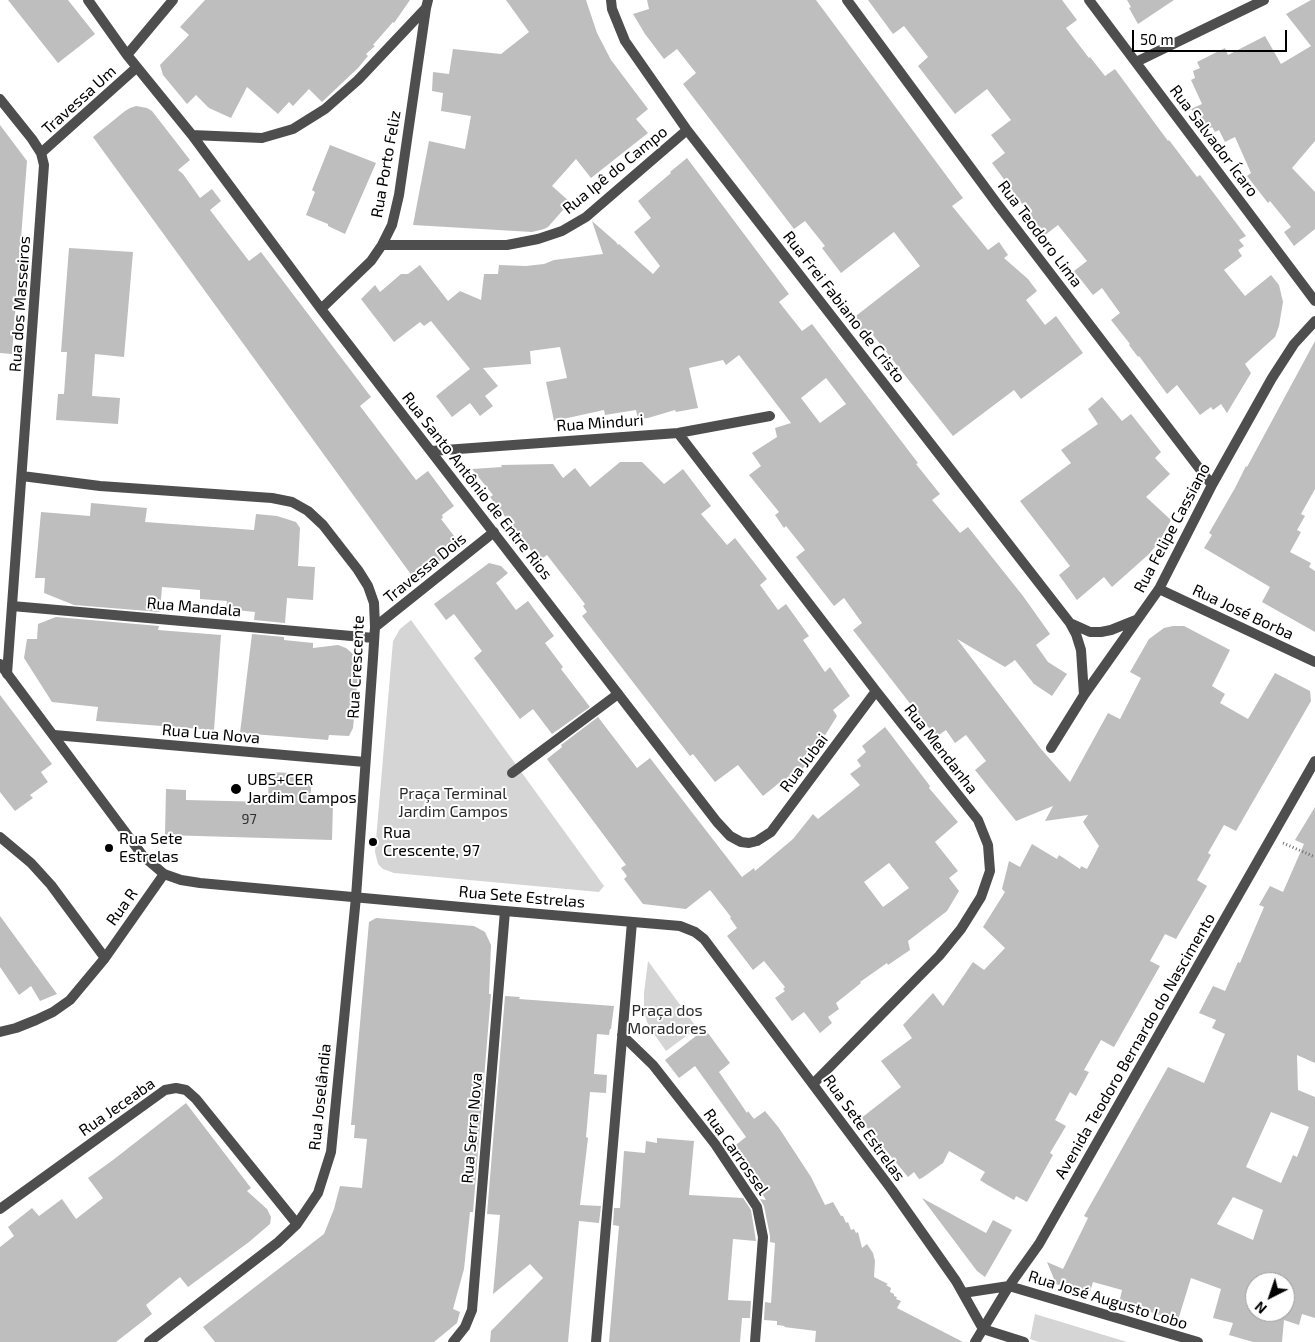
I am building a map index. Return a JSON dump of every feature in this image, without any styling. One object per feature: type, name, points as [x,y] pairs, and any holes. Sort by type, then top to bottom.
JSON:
[{"type":"street","name":"Rua Santo Antônio de Entre Rios","points":[[88,0],[136,68],[192,135],[321,309],[717,822],[730,836],[741,842],[749,843]]},
{"type":"street","points":[[127,55],[173,0]]},
{"type":"street","name":"Rua Frei Fabiano de Cristo","points":[[611,0],[612,9],[625,41],[687,130],[1070,623],[1081,650],[1084,695]]},
{"type":"street","name":"Rua Teodoro Lima","points":[[847,0],[998,205],[1212,485]]},
{"type":"street","name":"Rua Salvador Ícaro","points":[[1089,0],[1315,301]]},
{"type":"street","points":[[1136,62],[1252,3],[1264,0]]},
{"type":"street","points":[[192,135],[262,138],[293,129],[325,110],[358,80],[427,4]]},
{"type":"street","name":"Rua Porto Feliz","points":[[321,309],[371,261],[382,246],[392,225],[399,195],[427,4]]},
{"type":"street","name":"Travessa Um","points":[[41,153],[136,68]]},
{"type":"street","name":"Rua dos Masseiros","points":[[0,99],[32,139],[41,153],[44,165],[7,674]]},
{"type":"street","name":"Rua Ipê do Campo","points":[[382,246],[507,245],[538,239],[562,231],[586,217],[687,130]]},
{"type":"street","name":"Rua Felipe Cassiano","points":[[1051,748],[1084,695],[1159,589],[1212,485],[1272,378],[1294,344],[1315,321]]},
{"type":"street","name":"Rua Minduri","points":[[431,451],[678,432],[770,416]]},
{"type":"street","name":"Rua Mendanha","points":[[678,432],[876,691],[978,820],[988,845],[990,871],[981,896],[961,929],[939,956],[813,1084]]},
{"type":"street","name":"Rua Crescente","points":[[22,476],[100,486],[272,498],[292,502],[308,511],[323,525],[358,570],[368,586],[374,603],[375,627],[356,897]]},
{"type":"street","name":"Travessa Dois","points":[[375,627],[494,532]]},
{"type":"street","name":"Rua José Borba","points":[[1159,589],[1315,662]]},
{"type":"street","name":"Rua Mandala","points":[[12,606],[374,638]]},
{"type":"street","points":[[1070,623],[1090,632],[1101,632],[1136,620]]},
{"type":"street","name":"Rua Sete Estrelas","points":[[0,664],[143,856],[164,874],[181,880],[200,883],[680,926],[695,932],[704,939],[897,1198],[963,1292],[983,1329]]},
{"type":"street","name":"Rua Jubai","points":[[749,843],[757,841],[771,832],[876,691]]},
{"type":"street","points":[[512,773],[618,694]]},
{"type":"street","name":"Rua Lua Nova","points":[[54,735],[365,762]]},
{"type":"street","name":"Avenida Teodoro Bernardo do Nascimento","points":[[975,1342],[1009,1286],[1039,1244],[1315,761]]},
{"type":"street","points":[[0,837],[31,863],[105,958]]},
{"type":"street","name":"Rua R","points":[[0,1032],[16,1028],[53,1012],[70,1000],[105,958],[164,874]]},
{"type":"street","name":"Rua Joselândia","points":[[148,1342],[277,1243],[297,1224],[318,1193],[330,1152],[356,897]]},
{"type":"street","name":"Rua Serra Nova","points":[[453,1342],[465,1327],[472,1310],[505,911]]},
{"type":"street","points":[[596,1342],[632,922]]},
{"type":"street","name":"Rua Carrossel","points":[[622,1035],[653,1064],[715,1144],[757,1207],[764,1237],[755,1342]]},
{"type":"street","name":"Rua Jeceaba","points":[[0,1209],[165,1090],[176,1088],[186,1090],[196,1099],[297,1224]]},
{"type":"street","points":[[963,1292],[1009,1286]]},
{"type":"street","name":"Rua José Augusto Lobo","points":[[1009,1286],[1198,1342]]},
{"type":"street","points":[[983,1329],[1024,1342]]},
{"type":"path","points":[[1271,838],[1315,857]]},
{"type":"green space","name":"Praça Terminal Jardim Campos","points":[[411,620],[604,886],[599,892],[394,873],[383,869],[378,864],[375,852],[393,641],[400,629]]},
{"type":"green space","name":"Praça dos Moradores","points":[[648,961],[697,1028],[666,1051],[647,1022],[644,1011]]},
{"type":"green space","points":[[1035,1314],[1127,1342],[1039,1342],[1030,1339]]},
{"type":"building","points":[[8,0],[68,0],[95,34],[58,63]]},
{"type":"building","points":[[205,0],[410,0],[394,23],[366,54],[368,56],[358,68],[322,102],[309,89],[293,106],[289,102],[278,114],[247,87],[231,118],[209,108],[196,95],[187,104],[163,75],[160,65],[189,35],[180,27]]},
{"type":"building","points":[[506,0],[586,0],[597,33],[611,60],[648,109],[636,119],[648,133],[591,178],[576,159],[552,186],[570,202],[544,229],[532,232],[413,225],[429,141],[465,149],[471,116],[441,111],[443,93],[432,91],[433,72],[449,74],[453,49],[501,54],[529,32]]},
{"type":"building","points":[[647,0],[816,0],[963,198],[952,206],[988,250],[999,242],[1008,255],[1004,258],[1028,279],[1037,291],[1026,300],[1045,325],[1056,316],[1083,353],[1021,399],[1014,390],[953,436],[869,330],[864,335],[852,319],[920,266],[894,232],[841,273],[822,248],[825,246],[805,221],[794,229],[683,84],[696,73],[677,49],[664,59],[645,34],[633,14],[649,9]]},
{"type":"building","points":[[868,0],[1062,0],[1077,20],[1066,28],[1089,58],[1105,76],[1115,69],[1168,141],[1197,177],[1200,175],[1246,236],[1239,240],[1244,246],[1238,250],[1242,256],[1224,270],[1245,296],[1271,275],[1279,285],[1283,302],[1275,337],[1245,364],[1251,373],[1227,413],[1221,404],[1213,410],[1211,407],[1200,415],[1177,385],[1167,394],[1111,320],[1120,313],[1102,288],[1093,295],[1074,271],[1087,261],[1058,225],[1045,235],[992,163],[1005,153],[991,135],[1011,120],[987,89],[955,114],[918,66],[928,57],[904,26],[893,34]]},
{"type":"building","points":[[1127,0],[1174,0],[1138,24],[1129,8],[1131,7]]},
{"type":"building","points":[[1311,0],[1315,0],[1315,141],[1292,168],[1315,192],[1315,229],[1294,246],[1284,232],[1291,227],[1270,201],[1268,203],[1247,176],[1251,173],[1235,137],[1225,142],[1219,130],[1215,132],[1212,127],[1207,130],[1191,109],[1202,104],[1191,80],[1195,78],[1193,71],[1200,68],[1197,62],[1225,48],[1228,55],[1265,36],[1281,64],[1311,46],[1286,14]]},
{"type":"building","points":[[136,106],[152,111],[190,160],[178,170],[200,198],[212,189],[221,201],[210,210],[249,261],[261,252],[371,397],[360,406],[416,480],[428,471],[454,506],[442,515],[443,518],[441,519],[458,541],[439,555],[442,559],[415,580],[93,137],[125,111]]},
{"type":"building","points":[[0,125],[27,161],[12,354],[0,353]]},
{"type":"building","points":[[330,145],[376,163],[345,234],[328,226],[328,224],[306,215],[315,192],[312,190]]},
{"type":"building","points":[[687,158],[789,294],[779,302],[802,331],[812,324],[940,494],[932,500],[960,533],[968,527],[1023,596],[1050,634],[1036,645],[1048,662],[1067,674],[1052,696],[1034,684],[1015,660],[1005,667],[957,639],[1041,749],[1070,782],[1108,713],[1120,719],[1141,678],[1130,672],[1149,639],[1164,628],[1184,626],[1230,650],[1212,686],[1225,694],[1220,703],[1248,719],[1275,673],[1310,691],[1311,701],[1236,831],[1224,825],[1208,853],[1211,855],[1197,880],[1207,886],[1176,939],[1165,934],[1150,961],[1160,966],[1114,1047],[1101,1040],[1084,1070],[1089,1072],[1076,1096],[1070,1092],[1055,1120],[1066,1126],[1050,1153],[1053,1155],[1027,1202],[1016,1196],[1014,1200],[986,1184],[980,1180],[985,1172],[949,1151],[943,1163],[922,1178],[919,1179],[914,1172],[908,1177],[860,1119],[901,1087],[881,1061],[912,1038],[903,1025],[933,993],[943,1006],[973,962],[984,970],[1005,948],[983,927],[1005,892],[1002,889],[1009,861],[1020,867],[1032,844],[1057,859],[1059,855],[1080,869],[1081,866],[1087,869],[1099,846],[1083,822],[1088,815],[1045,821],[1053,806],[1016,821],[975,770],[986,761],[966,735],[955,743],[946,730],[936,737],[853,630],[862,623],[844,598],[834,606],[796,557],[805,550],[786,526],[784,528],[775,515],[779,512],[749,475],[761,466],[752,453],[777,437],[775,428],[791,423],[739,355],[726,365],[723,360],[689,368],[698,408],[676,412],[675,410],[638,419],[636,410],[605,415],[604,410],[554,421],[546,382],[567,378],[560,347],[530,351],[531,364],[483,368],[498,386],[485,396],[493,406],[480,416],[470,403],[452,417],[436,396],[470,369],[431,321],[424,326],[420,322],[394,342],[361,299],[375,285],[380,292],[401,274],[408,274],[420,265],[448,301],[460,291],[481,300],[484,274],[498,274],[499,265],[526,266],[544,264],[554,260],[603,254],[592,221],[653,274],[660,266],[634,232],[651,218],[638,201]],"holes":[[[826,378],[846,404],[820,423],[801,398]]]},
{"type":"building","points":[[69,248],[133,252],[124,357],[95,354],[92,396],[120,398],[118,424],[56,420],[58,394],[64,394],[67,352],[61,352]]},
{"type":"building","points":[[1315,341],[1315,489],[1301,514],[1305,516],[1297,530],[1301,532],[1290,552],[1311,563],[1309,567],[1315,571],[1315,632],[1262,602],[1270,587],[1204,548],[1212,535],[1209,533]]},
{"type":"building","points":[[1102,397],[1122,421],[1131,414],[1161,452],[1155,458],[1170,474],[1146,497],[1171,520],[1159,542],[1149,554],[1112,587],[1104,577],[1077,600],[1059,575],[1070,566],[1020,501],[1071,463],[1061,450],[1098,424],[1088,409]]},
{"type":"building","points":[[620,462],[642,462],[664,484],[683,469],[711,506],[701,514],[727,545],[735,538],[767,579],[760,585],[778,610],[786,604],[809,636],[803,640],[825,672],[830,667],[850,696],[833,710],[837,716],[813,755],[786,791],[779,783],[763,796],[738,765],[715,782],[693,754],[690,756],[582,616],[587,612],[583,606],[585,604],[547,555],[539,561],[490,497],[493,495],[472,469],[502,467],[501,465],[553,464],[563,478],[575,468],[590,487]]},
{"type":"building","points":[[91,503],[147,508],[145,522],[254,530],[256,514],[277,516],[296,522],[300,528],[298,566],[315,567],[313,600],[287,598],[285,623],[254,620],[255,612],[226,609],[227,601],[200,599],[200,590],[162,587],[160,612],[74,605],[44,593],[45,578],[35,578],[41,512],[90,516]]},
{"type":"building","points":[[489,563],[501,566],[508,573],[496,583],[516,610],[528,601],[554,636],[545,643],[563,667],[561,669],[590,707],[552,734],[533,709],[520,719],[474,658],[482,651],[454,614],[446,620],[434,604]]},
{"type":"building","points":[[56,617],[159,626],[158,630],[221,635],[214,730],[96,721],[98,707],[52,702],[24,658],[27,639],[37,639],[38,624]]},
{"type":"building","points":[[252,634],[284,637],[284,640],[313,643],[313,648],[338,645],[346,648],[355,656],[358,676],[353,728],[349,736],[329,735],[328,740],[240,733]]},
{"type":"building","points":[[0,695],[52,764],[41,772],[48,782],[30,795],[33,798],[15,811],[0,792]]},
{"type":"building","points":[[598,717],[637,768],[650,758],[742,877],[754,868],[755,871],[793,839],[813,814],[818,819],[860,785],[850,774],[861,766],[857,760],[866,752],[862,746],[885,727],[930,786],[929,788],[958,822],[935,842],[958,871],[949,878],[959,891],[947,911],[908,941],[910,950],[860,982],[836,1003],[839,1009],[828,1017],[832,1023],[820,1033],[804,1012],[792,1021],[775,998],[785,991],[783,989],[785,987],[764,961],[753,970],[727,936],[737,928],[710,890],[686,909],[643,904],[624,879],[627,876],[621,868],[626,865],[547,759],[562,747],[561,745]],"holes":[[[889,863],[909,888],[883,907],[864,882]]]},
{"type":"building","points":[[269,772],[312,774],[310,804],[333,804],[332,840],[165,835],[166,789],[186,790],[186,800],[268,802]]},
{"type":"building","points":[[1315,807],[1315,1063],[1297,1055],[1298,1090],[1315,1097],[1315,1318],[1302,1314],[1299,1325],[1290,1322],[1295,1322],[1295,1272],[1245,1272],[1245,1322],[1284,1322],[1282,1342],[1253,1342],[1229,1335],[1233,1323],[1213,1318],[1221,1289],[1191,1278],[1178,1320],[1119,1303],[1122,1290],[1093,1282],[1089,1295],[1056,1284],[1047,1262],[1063,1269],[1088,1218],[1084,1216],[1168,1067],[1204,1083],[1225,1034],[1212,1028],[1216,1020],[1199,1013],[1213,986],[1225,991],[1238,962],[1240,963],[1264,907],[1259,905],[1270,886],[1283,892],[1304,844],[1295,840]],"holes":[[[1271,1112],[1309,1127],[1297,1157],[1293,1155],[1281,1183],[1246,1167]],[[1233,1197],[1263,1210],[1253,1240],[1217,1224]]]},
{"type":"building","points":[[0,916],[57,994],[40,1001],[31,986],[19,995],[0,967]]},
{"type":"building","points":[[376,918],[474,926],[485,932],[491,945],[489,994],[491,994],[473,1212],[470,1212],[464,1269],[453,1309],[460,1312],[457,1323],[434,1342],[215,1342],[203,1327],[324,1234],[334,1209],[340,1186],[362,1188],[367,1139],[354,1138],[355,1125],[351,1125],[369,922]]},
{"type":"building","points":[[505,996],[520,997],[519,999],[614,1006],[609,1035],[597,1034],[594,1074],[607,1075],[606,1093],[590,1092],[586,1137],[588,1138],[580,1205],[601,1206],[599,1223],[579,1221],[568,1342],[490,1342],[491,1331],[543,1278],[530,1264],[493,1294],[500,1215],[487,1214]]},
{"type":"building","points":[[705,1029],[730,1063],[719,1072],[747,1113],[748,1111],[754,1119],[765,1111],[779,1128],[811,1177],[825,1205],[833,1202],[846,1223],[848,1222],[851,1230],[854,1229],[856,1233],[858,1232],[862,1248],[867,1244],[873,1253],[875,1261],[874,1277],[888,1284],[886,1285],[891,1288],[890,1292],[897,1297],[896,1299],[901,1301],[897,1308],[963,1342],[815,1342],[816,1331],[784,1327],[777,1325],[777,1321],[764,1320],[765,1302],[771,1303],[775,1243],[770,1242],[764,1206],[760,1199],[766,1200],[756,1184],[758,1183],[732,1148],[746,1137],[695,1066],[679,1078],[665,1060]]},
{"type":"building","points":[[186,1103],[251,1188],[247,1191],[267,1209],[271,1217],[270,1224],[188,1287],[180,1277],[146,1305],[152,1314],[116,1342],[0,1342],[0,1247],[14,1236],[8,1227],[32,1208],[39,1216],[62,1199],[76,1219],[103,1198],[88,1178]]},
{"type":"building","points":[[657,1138],[694,1141],[689,1195],[743,1198],[751,1210],[756,1241],[733,1239],[728,1300],[751,1301],[750,1318],[742,1318],[740,1342],[609,1342],[619,1226],[613,1225],[614,1208],[620,1208],[624,1151],[645,1153],[646,1141],[657,1143]]},
{"type":"building","points":[[922,1198],[986,1233],[993,1220],[1012,1230],[985,1277],[977,1271]]},
{"type":"place","name":"UBS+CER Jardim Campos","points":[[236,789]]},
{"type":"place","name":"Rua Crescente, 97","points":[[373,842]]},
{"type":"place","name":"Rua Sete Estrelas","points":[[109,848]]}]
